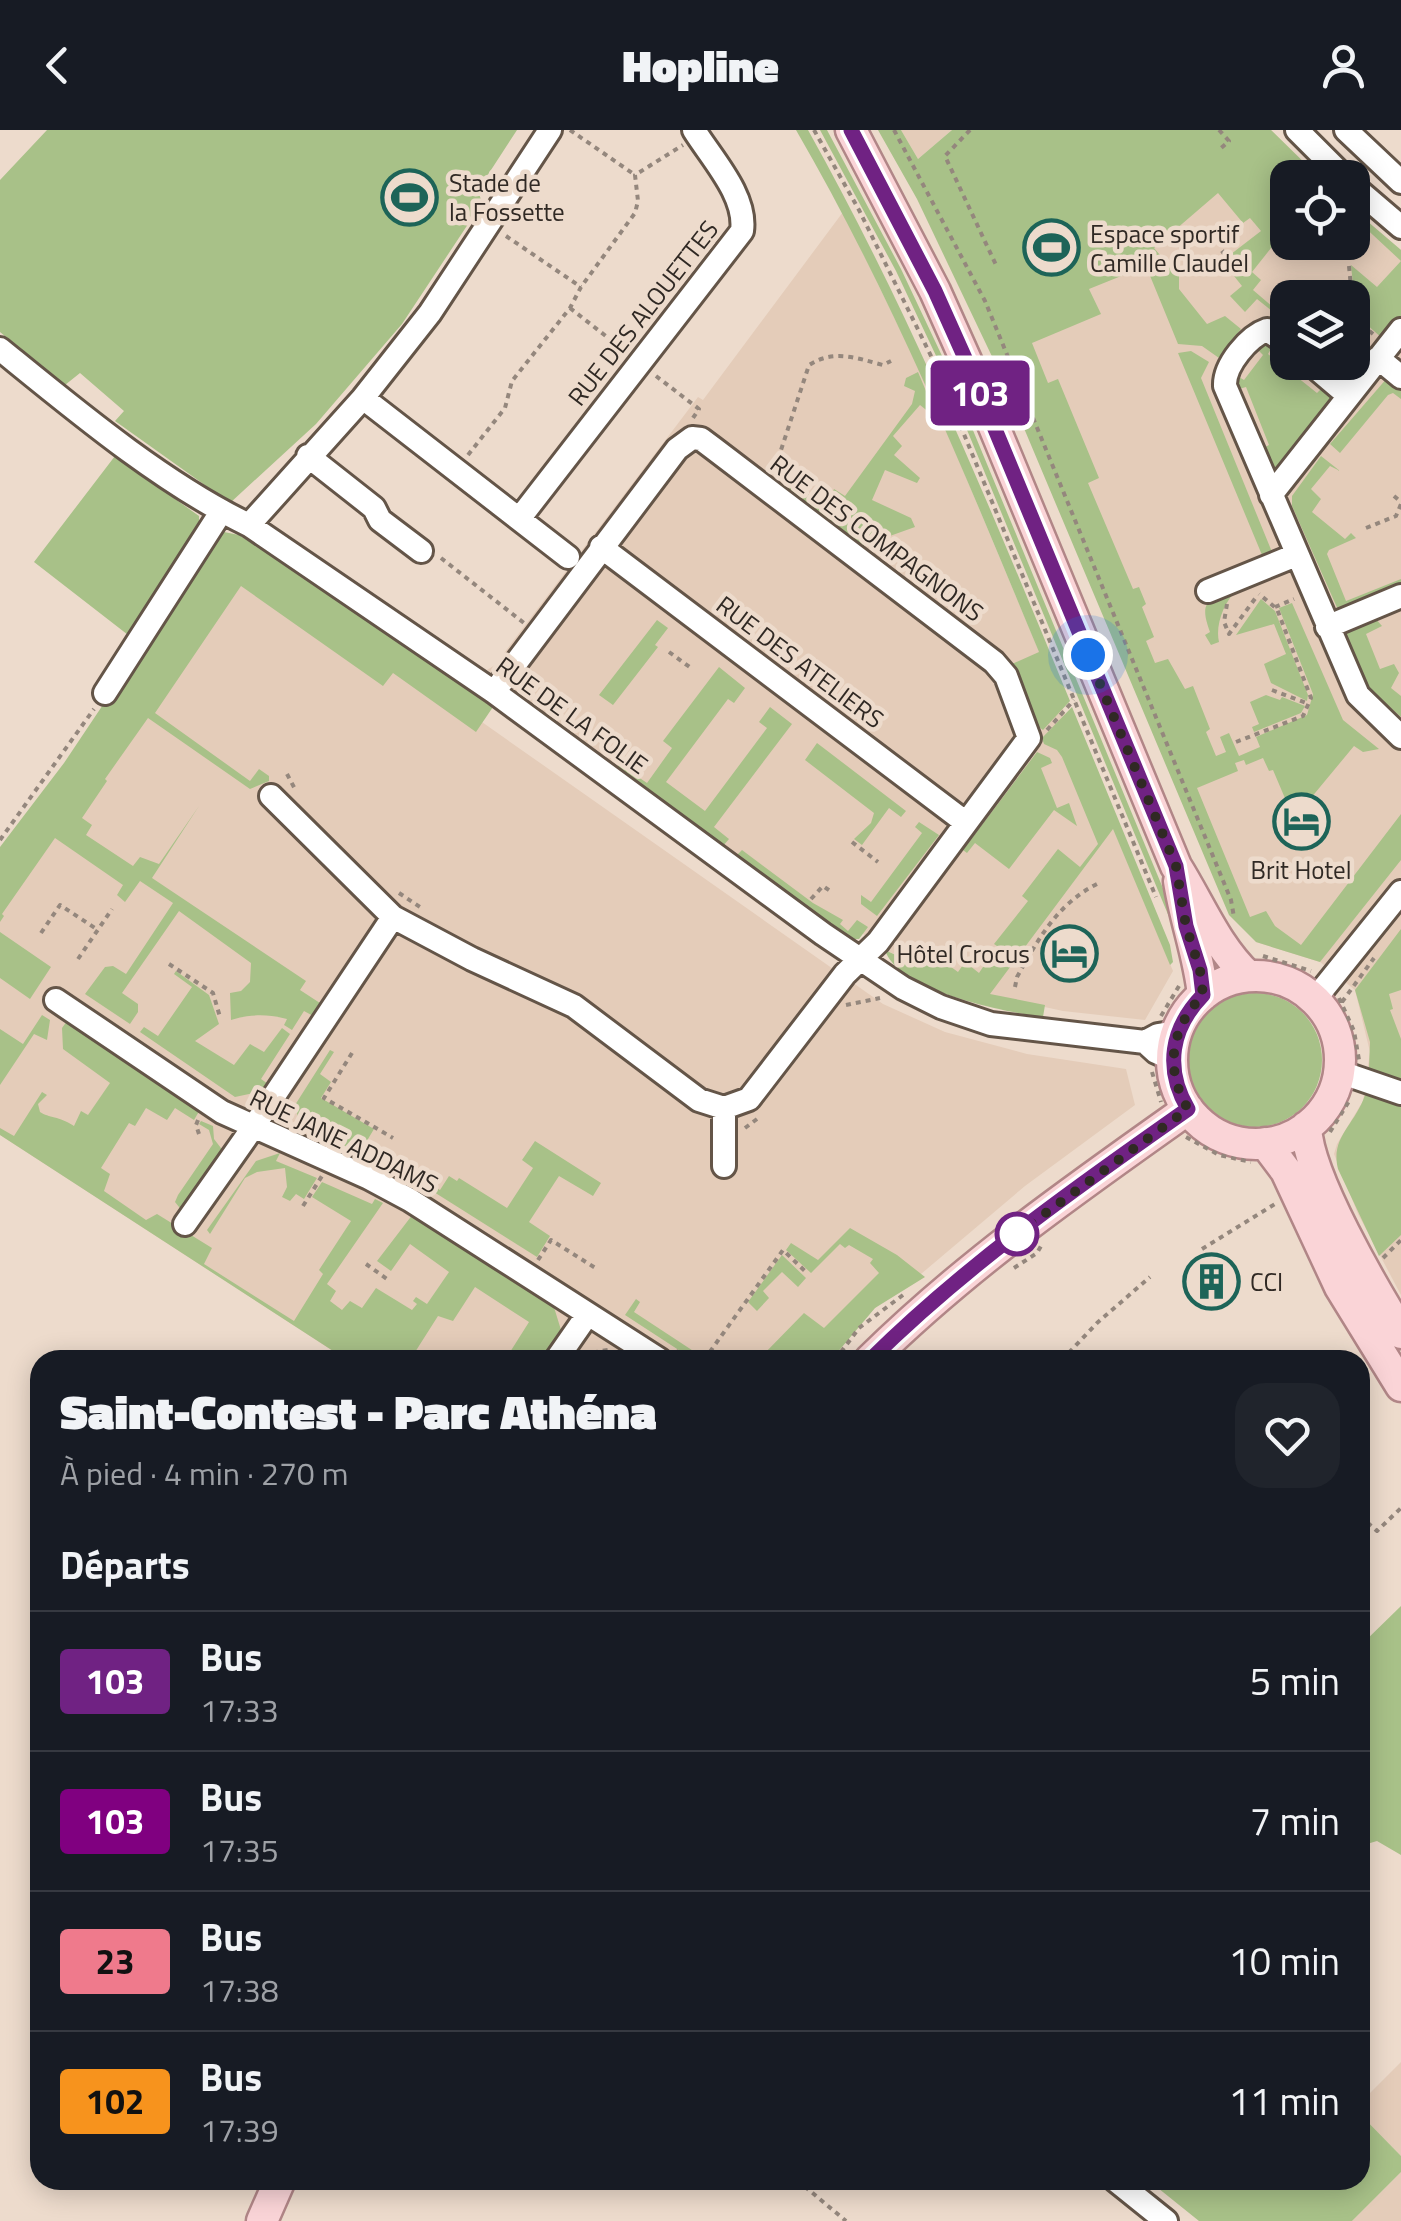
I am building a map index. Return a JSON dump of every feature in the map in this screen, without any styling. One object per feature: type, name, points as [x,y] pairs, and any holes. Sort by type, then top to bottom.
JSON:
[{"type":"main road","points":[[851,130],[935,291],[1176,866],[1209,918],[1219,944],[1278,979],[1328,992],[1333,1026],[1351,1075],[1326,1106],[1309,1148],[1330,1201],[1401,1334]]},
{"type":"main road","points":[[1176,866],[1203,995]]},
{"type":"main road","points":[[1177,1116],[1176,1085],[1161,1049],[1203,995],[1251,964]]},
{"type":"main road","points":[[1177,1116],[1263,1154],[1286,1170],[1291,1205],[1401,1386]]},
{"type":"main road","points":[[881,1350],[946,1290],[1177,1116]]},
{"type":"main road","points":[[1263,1154],[1287,1138],[1316,1131]]},
{"type":"main road","points":[[262,2221],[276,2190]]},
{"type":"street","points":[[249,525],[363,398],[430,313],[550,130]]},
{"type":"street","points":[[1298,130],[1327,160]]},
{"type":"street","points":[[1346,130],[1401,182]]},
{"type":"street","name":"RUE DES ALOUETTES","points":[[519,519],[742,231],[736,196],[696,133]]},
{"type":"street","points":[[1370,200],[1401,227]]},
{"type":"street","points":[[1270,332],[1263,330],[1246,345],[1224,376],[1225,386],[1358,695],[1401,737]]},
{"type":"street","points":[[1389,345],[1401,377]]},
{"type":"street","points":[[1271,495],[1389,345]]},
{"type":"street","name":"RUE DE LA FOLIE","points":[[0,349],[104,431],[494,692],[859,960],[928,1002],[991,1024],[1161,1049]]},
{"type":"street","points":[[1331,380],[1349,396]]},
{"type":"street","points":[[363,398],[568,558]]},
{"type":"street","name":"RUE DES COMPAGNONS","points":[[494,692],[684,441],[701,439],[994,662],[1006,676],[1029,738],[878,942],[859,960],[749,1099],[724,1108]]},
{"type":"street","points":[[308,456],[421,551]]},
{"type":"street","points":[[105,692],[221,512]]},
{"type":"street","name":"RUE DES ATELIERS","points":[[602,547],[965,822]]},
{"type":"street","points":[[1208,592],[1252,585],[1270,566],[1296,555]]},
{"type":"street","points":[[1327,627],[1401,596]]},
{"type":"street","points":[[271,796],[392,917],[574,1006],[699,1100],[724,1108],[724,1166]]},
{"type":"street","points":[[1328,992],[1401,892]]},
{"type":"street","points":[[185,1224],[392,917]]},
{"type":"street","name":"RUE JANE ADDAMS","points":[[56,1000],[222,1112],[410,1200],[644,1350]]},
{"type":"street","points":[[1351,1075],[1401,1093]]},
{"type":"street","points":[[571,1350],[588,1314]]},
{"type":"street","points":[[1127,2190],[1166,2221]]},
{"type":"path","points":[[456,470],[505,408],[512,381],[570,308],[634,213],[638,201],[635,175],[570,130]]},
{"type":"path","points":[[814,130],[859,210],[927,348],[1159,902]]},
{"type":"path","points":[[894,130],[985,300],[1231,900],[1236,932]]},
{"type":"path","points":[[970,130],[945,156],[996,264]]},
{"type":"path","points":[[1219,130],[1229,140],[1220,148]]},
{"type":"path","points":[[635,175],[696,133]]},
{"type":"path","points":[[489,224],[581,287]]},
{"type":"path","points":[[1197,271],[1226,250]]},
{"type":"path","points":[[1349,266],[1350,280]]},
{"type":"path","points":[[570,308],[699,409],[690,420]]},
{"type":"path","points":[[778,459],[809,365],[825,357],[842,355],[882,365],[891,361]]},
{"type":"path","points":[[1394,496],[1401,503],[1396,516],[1401,528]]},
{"type":"path","points":[[1366,528],[1396,516]]},
{"type":"path","points":[[421,551],[433,553],[528,626]]},
{"type":"path","points":[[1252,585],[1229,634],[1225,632],[1225,609],[1243,586],[1273,575],[1270,566]]},
{"type":"path","points":[[1236,742],[1303,716],[1310,694],[1275,607],[1252,585]]},
{"type":"path","points":[[1275,607],[1300,597]]},
{"type":"path","points":[[670,652],[691,668]]},
{"type":"path","points":[[1272,690],[1308,704]]},
{"type":"path","points":[[0,840],[105,692]]},
{"type":"path","points":[[1040,737],[1075,700]]},
{"type":"path","points":[[852,842],[878,862]]},
{"type":"path","points":[[1015,987],[1050,921],[1074,896],[1100,882]]},
{"type":"path","points":[[798,890],[812,900],[823,886],[833,893]]},
{"type":"path","points":[[41,933],[60,904],[98,930]]},
{"type":"path","points":[[78,958],[112,909]]},
{"type":"path","points":[[1328,992],[1375,955]]},
{"type":"path","points":[[1251,964],[1290,962],[1328,992],[1354,1031],[1351,1075],[1342,1116],[1316,1131]]},
{"type":"path","points":[[170,964],[212,993],[220,1016]]},
{"type":"path","points":[[842,1009],[846,1004],[880,998]]},
{"type":"path","points":[[1161,1049],[1155,1084],[1177,1116],[1219,1155],[1263,1154]]},
{"type":"path","points":[[352,1054],[324,1098],[392,1138]]},
{"type":"path","points":[[303,1206],[332,1162]]},
{"type":"path","points":[[1202,1249],[1248,1222],[1291,1205]]},
{"type":"path","points":[[538,1260],[552,1240],[597,1269]]},
{"type":"path","points":[[1379,1261],[1401,1240]]},
{"type":"path","points":[[711,1350],[783,1250],[806,1272]]},
{"type":"path","points":[[366,1264],[387,1278]]},
{"type":"path","points":[[1072,1350],[1150,1278]]},
{"type":"path","points":[[613,1350],[618,1349]]},
{"type":"path","points":[[1370,1525],[1377,1531],[1401,1508]]},
{"type":"path","points":[[808,2190],[846,2221]]},
{"type":"shaded area","points":[[901,130],[952,130],[918,159]]},
{"type":"shaded area","points":[[1271,130],[1302,160],[1270,160],[1270,260],[1370,260],[1370,224],[1401,250],[1401,1295],[1358,1214],[1334,1154],[1363,1101],[1370,1052],[1355,990],[1320,962],[1256,942],[1013,354]]},
{"type":"shaded area","points":[[843,212],[929,389],[1173,971],[1145,1020],[1063,1011],[989,995],[885,950],[863,934],[855,937],[737,856],[487,670],[495,665],[698,397],[703,400]]},
{"type":"shaded area","points":[[240,552],[883,1004],[945,1032],[1027,1054],[1126,1069],[1135,1105],[1025,1186],[875,1308],[835,1350],[332,1350],[0,1135],[0,855]]},
{"type":"shaded area","points":[[1401,2062],[1401,2156],[1370,2124],[1370,2093]]},
{"type":"shaded area","points":[[1401,2172],[1401,2221],[1352,2221]]},
{"type":"green space","points":[[47,130],[517,130],[478,190],[482,203],[402,324],[316,424],[230,503],[115,421],[124,411],[80,373],[65,385],[0,332],[0,180]]},
{"type":"green space","points":[[796,130],[808,130],[915,340],[1070,701],[1043,730],[1012,664],[1039,652],[896,322]]},
{"type":"green space","points":[[820,130],[827,130],[943,358],[1184,939],[1179,941],[938,360],[896,271]]},
{"type":"green space","points":[[878,130],[901,130],[918,159],[952,130],[1271,130],[1302,160],[1270,160],[1270,249],[1252,272],[1261,280],[1253,290],[1270,304],[1270,309],[1257,299],[1245,312],[1230,296],[1242,286],[1222,261],[1261,231],[1250,218],[1243,223],[1218,193],[1154,248],[1171,268],[1175,266],[1179,289],[1207,324],[1225,316],[1241,329],[1219,358],[1202,346],[1178,344],[1146,266],[1089,289],[1101,314],[1032,343],[1048,383],[1058,379],[1099,478],[1088,483],[1133,589],[1139,587],[1146,604],[1142,607],[1154,637],[1146,641],[1155,663],[1168,659],[1185,689],[1193,686],[1216,756],[1226,752],[1220,737],[1229,733],[1239,756],[1260,747],[1256,737],[1307,715],[1313,694],[1279,608],[1292,603],[1343,720],[1379,749],[1363,752],[1354,746],[1296,816],[1263,758],[1246,765],[1244,760],[1235,763],[1238,771],[1197,788],[1250,917],[1266,911],[1275,926],[1301,945],[1401,814],[1401,860],[1320,962],[1256,942],[1229,915],[1007,388],[917,199]]},
{"type":"green space","points":[[1370,224],[1401,250],[1401,261],[1370,232]]},
{"type":"green space","points":[[1401,261],[1401,316],[1383,339],[1370,327],[1370,281],[1377,287]]},
{"type":"green space","points":[[1351,265],[1369,280],[1352,280]]},
{"type":"green space","points":[[1266,340],[1270,342],[1270,380],[1301,380],[1317,393],[1325,385],[1332,390],[1334,399],[1282,467],[1272,470],[1259,450],[1269,445],[1246,387],[1235,390],[1234,374],[1244,380],[1263,355],[1255,347]]},
{"type":"green space","points":[[1191,351],[1209,362],[1201,378],[1274,557],[1247,565],[1246,562],[1262,555],[1178,353]]},
{"type":"green space","points":[[918,372],[934,410],[930,413],[920,405],[893,436],[902,446],[894,455],[920,478],[917,483],[885,470],[872,500],[911,518],[915,527],[887,537],[875,549],[866,542],[862,548],[788,492],[790,487],[828,501],[834,489],[845,496],[912,404],[915,391],[904,386],[906,378]]},
{"type":"green space","points":[[1388,377],[1401,387],[1401,399],[1393,393],[1388,395],[1340,453],[1330,444]]},
{"type":"green space","points":[[115,456],[199,516],[199,529],[132,638],[34,562]]},
{"type":"green space","points":[[1321,456],[1340,471],[1330,466],[1311,489],[1321,499],[1312,512],[1345,539],[1351,533],[1356,538],[1327,554],[1346,601],[1401,579],[1401,590],[1339,612],[1292,506],[1292,496]]},
{"type":"green space","points":[[224,532],[239,535],[263,549],[267,545],[495,704],[476,732],[393,673],[383,686],[241,586],[155,713],[250,781],[259,769],[269,776],[269,781],[250,789],[148,718],[105,779],[82,818],[92,825],[86,835],[133,866],[140,857],[159,864],[199,806],[152,878],[306,981],[300,990],[323,1005],[315,1017],[304,1011],[292,1030],[284,1025],[287,1019],[273,1016],[231,1020],[230,993],[241,991],[250,982],[251,963],[179,911],[122,993],[138,1004],[130,1024],[85,994],[105,967],[113,966],[126,974],[173,903],[140,881],[125,902],[117,895],[123,885],[55,838],[0,922],[0,847],[64,763]]},
{"type":"green space","points":[[1237,590],[1222,614],[1219,642],[1211,645],[1205,635],[1210,632],[1205,613],[1208,602]]},
{"type":"green space","points":[[1261,599],[1275,611],[1307,701],[1271,683],[1264,664],[1286,654],[1274,624],[1236,635]]},
{"type":"green space","points":[[1375,618],[1382,626],[1366,634],[1380,669],[1394,664],[1399,673],[1391,688],[1401,696],[1401,717],[1367,687],[1345,637],[1344,632]]},
{"type":"green space","points":[[657,620],[668,628],[613,705],[599,695]]},
{"type":"green space","points":[[719,667],[745,688],[734,703],[728,699],[666,782],[705,811],[767,728],[759,722],[770,707],[792,724],[714,827],[729,839],[723,846],[618,767],[619,764],[647,783],[672,748],[663,741]]},
{"type":"green space","points":[[1266,695],[1305,706],[1301,713],[1254,732],[1252,727],[1259,724],[1250,702]]},
{"type":"green space","points":[[1072,707],[1170,945],[1173,962],[1170,965],[1113,829],[990,994],[1045,1005],[1043,1017],[955,997],[910,977],[885,950],[917,965],[923,952],[936,947],[933,954],[958,972],[965,962],[979,973],[997,946],[994,944],[1028,901],[1022,896],[1058,849],[1080,867],[1098,844],[1062,757],[1042,738]]},
{"type":"green space","points":[[817,743],[906,811],[901,817],[889,808],[862,845],[854,839],[871,823],[874,813],[805,760]]},
{"type":"green space","points":[[1037,752],[1052,763],[1041,768],[1057,808],[1069,803],[1077,826],[1054,810],[1009,869],[975,843],[967,853],[963,850]]},
{"type":"green space","points":[[919,822],[939,835],[877,916],[861,904],[861,895],[871,902],[922,833],[915,827]]},
{"type":"green space","points":[[742,850],[813,903],[843,920],[840,924],[848,931],[857,920],[868,927],[859,939],[850,939],[736,856]]},
{"type":"green space","points":[[1401,929],[1401,990],[1389,994],[1393,1009],[1390,1010],[1401,1039],[1401,1084],[1369,1068],[1370,1042],[1355,990]]},
{"type":"green space","points":[[0,932],[51,967],[30,999],[0,978]]},
{"type":"green space","points":[[176,971],[209,995],[219,1024],[195,1041],[234,1065],[250,1044],[264,1052],[282,1028],[290,1034],[261,1079],[271,1086],[268,1090],[235,1097],[140,1032],[144,1027],[158,1036],[192,987],[174,974]]},
{"type":"green space","points":[[1255,993],[1281,998],[1302,1013],[1317,1034],[1322,1060],[1317,1086],[1302,1107],[1281,1122],[1255,1127],[1229,1122],[1208,1107],[1193,1086],[1188,1060],[1193,1034],[1208,1013],[1229,998]]},
{"type":"green space","points":[[42,1015],[50,1020],[47,1040],[34,1034],[0,1085],[0,1029],[23,1044]]},
{"type":"green space","points":[[67,1021],[201,1108],[194,1120],[175,1108],[167,1120],[146,1108],[135,1126],[129,1123],[101,1168],[110,1174],[104,1191],[146,1220],[157,1214],[212,1248],[204,1264],[294,1321],[323,1274],[319,1270],[351,1221],[312,1197],[322,1182],[372,1204],[375,1199],[383,1203],[327,1284],[336,1291],[330,1301],[342,1310],[350,1301],[362,1308],[376,1288],[412,1310],[417,1304],[413,1301],[416,1297],[427,1304],[449,1272],[410,1244],[391,1271],[377,1261],[413,1214],[553,1304],[561,1330],[551,1350],[511,1350],[529,1322],[475,1287],[453,1321],[438,1316],[416,1350],[332,1350],[0,1135],[0,1128],[14,1136],[42,1092],[47,1095],[38,1104],[40,1112],[74,1126],[81,1111],[88,1115],[110,1083],[63,1049],[62,1028]]},
{"type":"green space","points":[[330,1050],[334,1052],[320,1074],[331,1082],[321,1098],[374,1129],[365,1144],[376,1152],[372,1158],[300,1126],[295,1105]]},
{"type":"green space","points":[[1377,1094],[1401,1103],[1401,1235],[1379,1256],[1336,1158],[1340,1139],[1365,1095]]},
{"type":"green space","points":[[201,1121],[213,1126],[214,1139],[224,1152],[183,1212],[175,1202],[178,1195],[213,1144],[209,1130],[199,1124]]},
{"type":"green space","points":[[535,1141],[601,1183],[593,1196],[559,1176],[529,1222],[550,1236],[537,1257],[426,1187],[428,1183],[440,1190],[449,1176],[457,1181],[459,1178],[507,1208],[533,1168],[522,1160]]},
{"type":"green space","points":[[280,1153],[276,1161],[317,1178],[304,1199],[296,1194],[290,1201],[282,1197],[287,1187],[285,1168],[257,1172],[245,1178],[210,1234],[207,1230],[256,1161]]},
{"type":"green space","points":[[850,1228],[897,1255],[925,1277],[875,1308],[839,1350],[768,1350],[804,1313],[824,1328],[879,1273],[870,1263],[873,1259],[849,1245],[845,1248],[840,1244],[811,1273],[786,1250],[791,1243],[818,1260]]},
{"type":"green space","points":[[782,1255],[806,1278],[798,1287],[782,1272],[763,1291],[769,1298],[757,1311],[748,1302]]},
{"type":"green space","points":[[636,1299],[640,1302],[634,1312],[692,1350],[679,1350],[625,1315]]},
{"type":"green space","points":[[1401,1606],[1401,1855],[1377,1841],[1370,1843],[1370,1636]]},
{"type":"green space","points":[[1370,2124],[1401,2156],[1401,2172],[1352,2221],[1199,2221],[1160,2190],[1370,2190]]},
{"type":"bus line","name":"103","points":[[851,130],[935,291],[973,376],[1176,866],[1203,995],[1183,1019],[1173,1050],[1176,1085],[1188,1109],[946,1290],[880,1350]]},
{"type":"place","name":"Stade de la Fossette","points":[[410,197]]},
{"type":"place","name":"Espace sportif Camille Claudel","points":[[1051,248]]},
{"type":"place","name":"Brit Hotel","points":[[1301,821]]},
{"type":"place","name":"Hôtel Crocus","points":[[1069,954]]},
{"type":"place","name":"CCI","points":[[1211,1282]]},
{"type":"route","points":[[1017,1234],[1188,1109],[1176,1085],[1173,1050],[1183,1019],[1203,995],[1176,866],[1088,655]]}]
